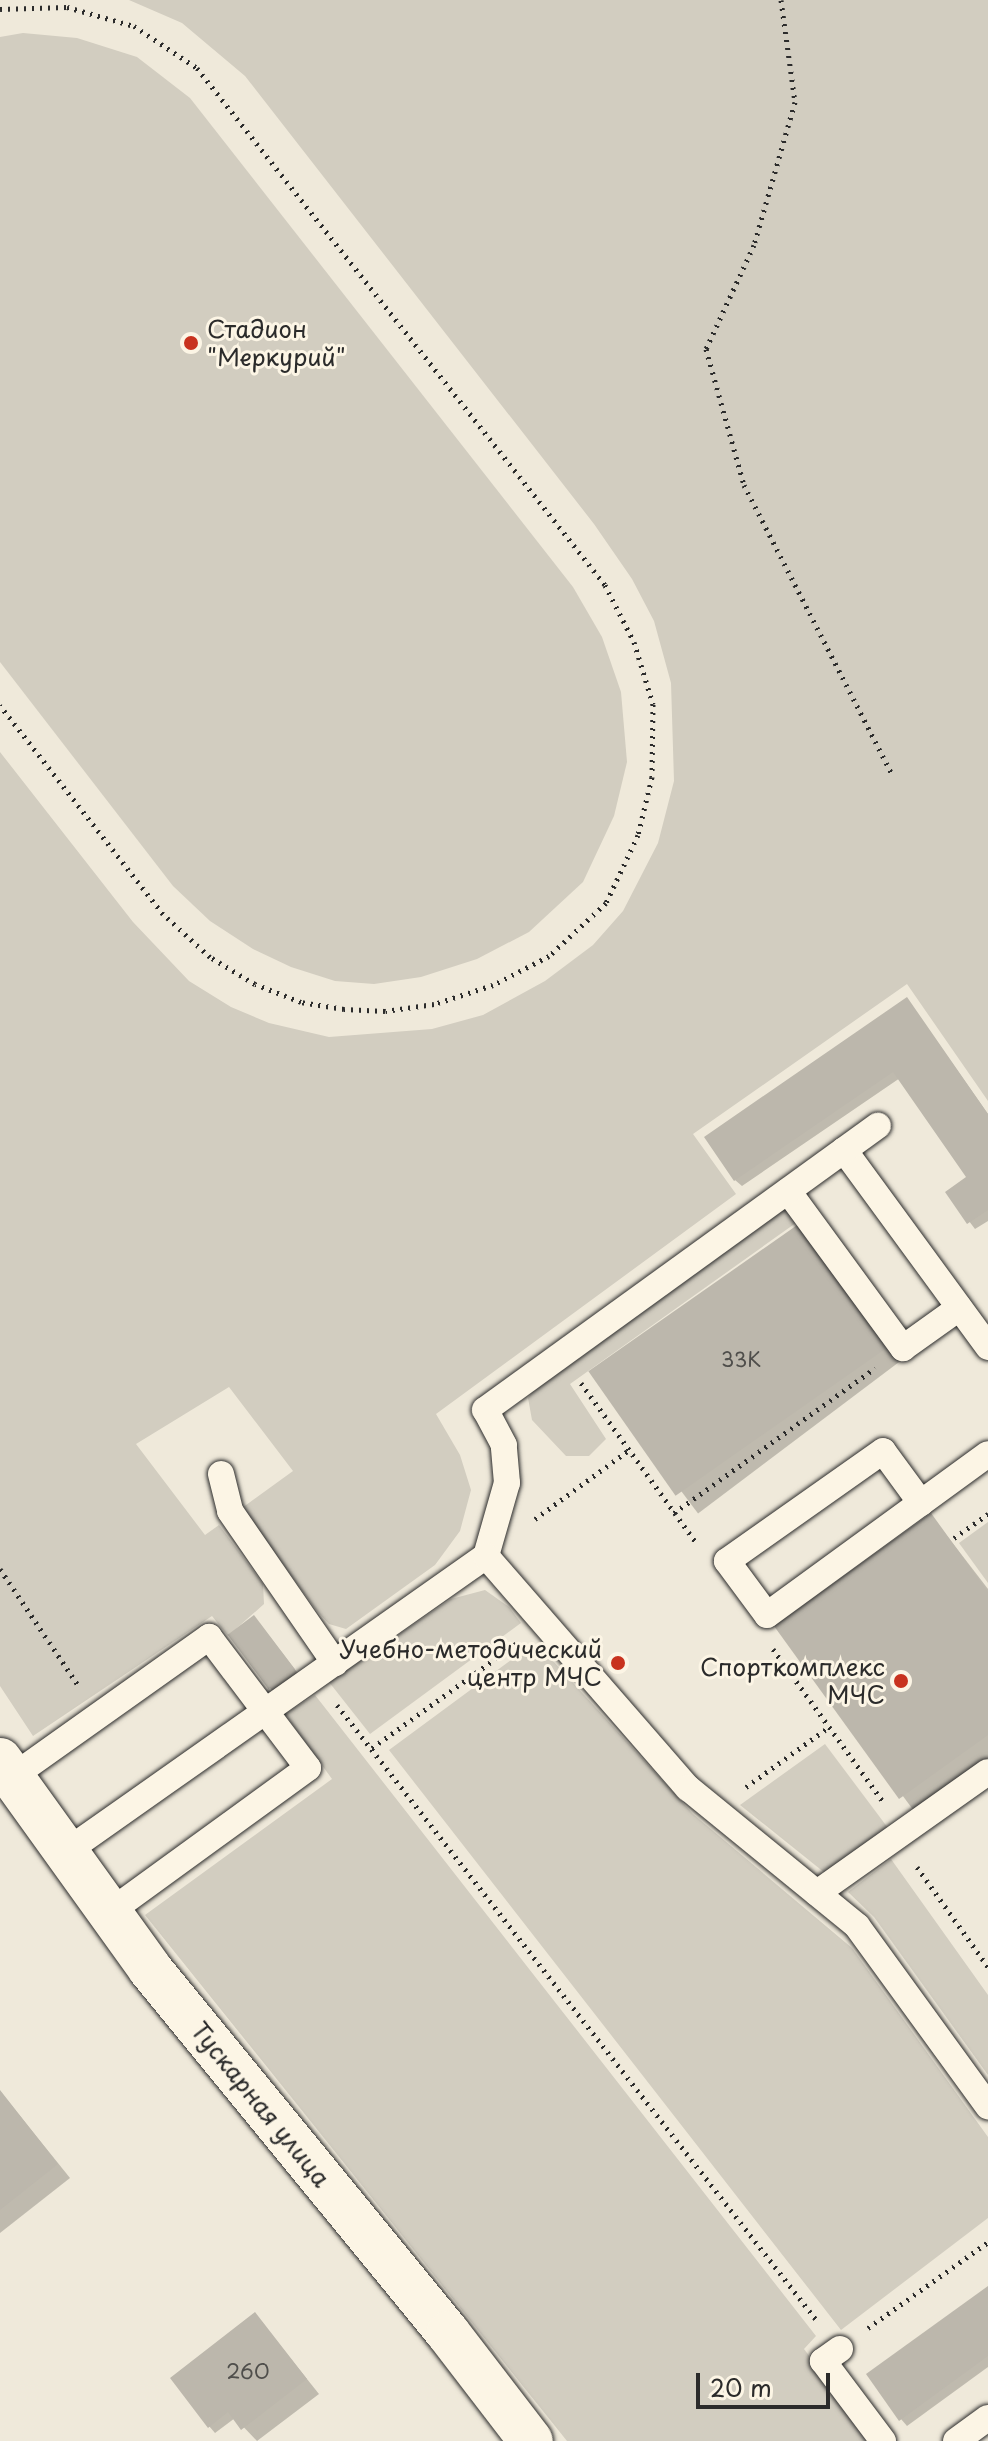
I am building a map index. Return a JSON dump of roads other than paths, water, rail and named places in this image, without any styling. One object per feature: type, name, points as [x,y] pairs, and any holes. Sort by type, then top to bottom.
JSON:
[{"type":"street","name":"Тускарная улица","points":[[6,1768],[150,1969],[448,2333],[531,2441]]},
{"type":"lane","points":[[67,1851],[486,1556],[507,1483],[504,1445],[485,1410],[878,1125]]},
{"type":"lane","points":[[844,1150],[971,1316],[988,1347]]},
{"type":"lane","points":[[788,1191],[903,1348],[971,1316]]},
{"type":"lane","points":[[921,1503],[883,1451],[727,1561],[767,1615],[921,1503],[988,1454]]},
{"type":"lane","points":[[221,1474],[230,1511],[324,1670]]},
{"type":"lane","points":[[486,1556],[688,1788],[857,1926],[988,2106]]},
{"type":"lane","points":[[6,1768],[99,1715],[209,1637],[308,1768],[110,1912]]},
{"type":"lane","points":[[817,1893],[988,1772]]},
{"type":"lane","points":[[840,2349],[823,2361],[883,2441]]},
{"type":"lane","points":[[956,2441],[988,2418]]},
{"type":"place","name":"Стадион \"Меркурий\"","points":[[191,343]]},
{"type":"place","name":"Учебно-методический центр МЧС","points":[[618,1663]]},
{"type":"place","name":"Спорткомплекс МЧС","points":[[901,1681]]}]
